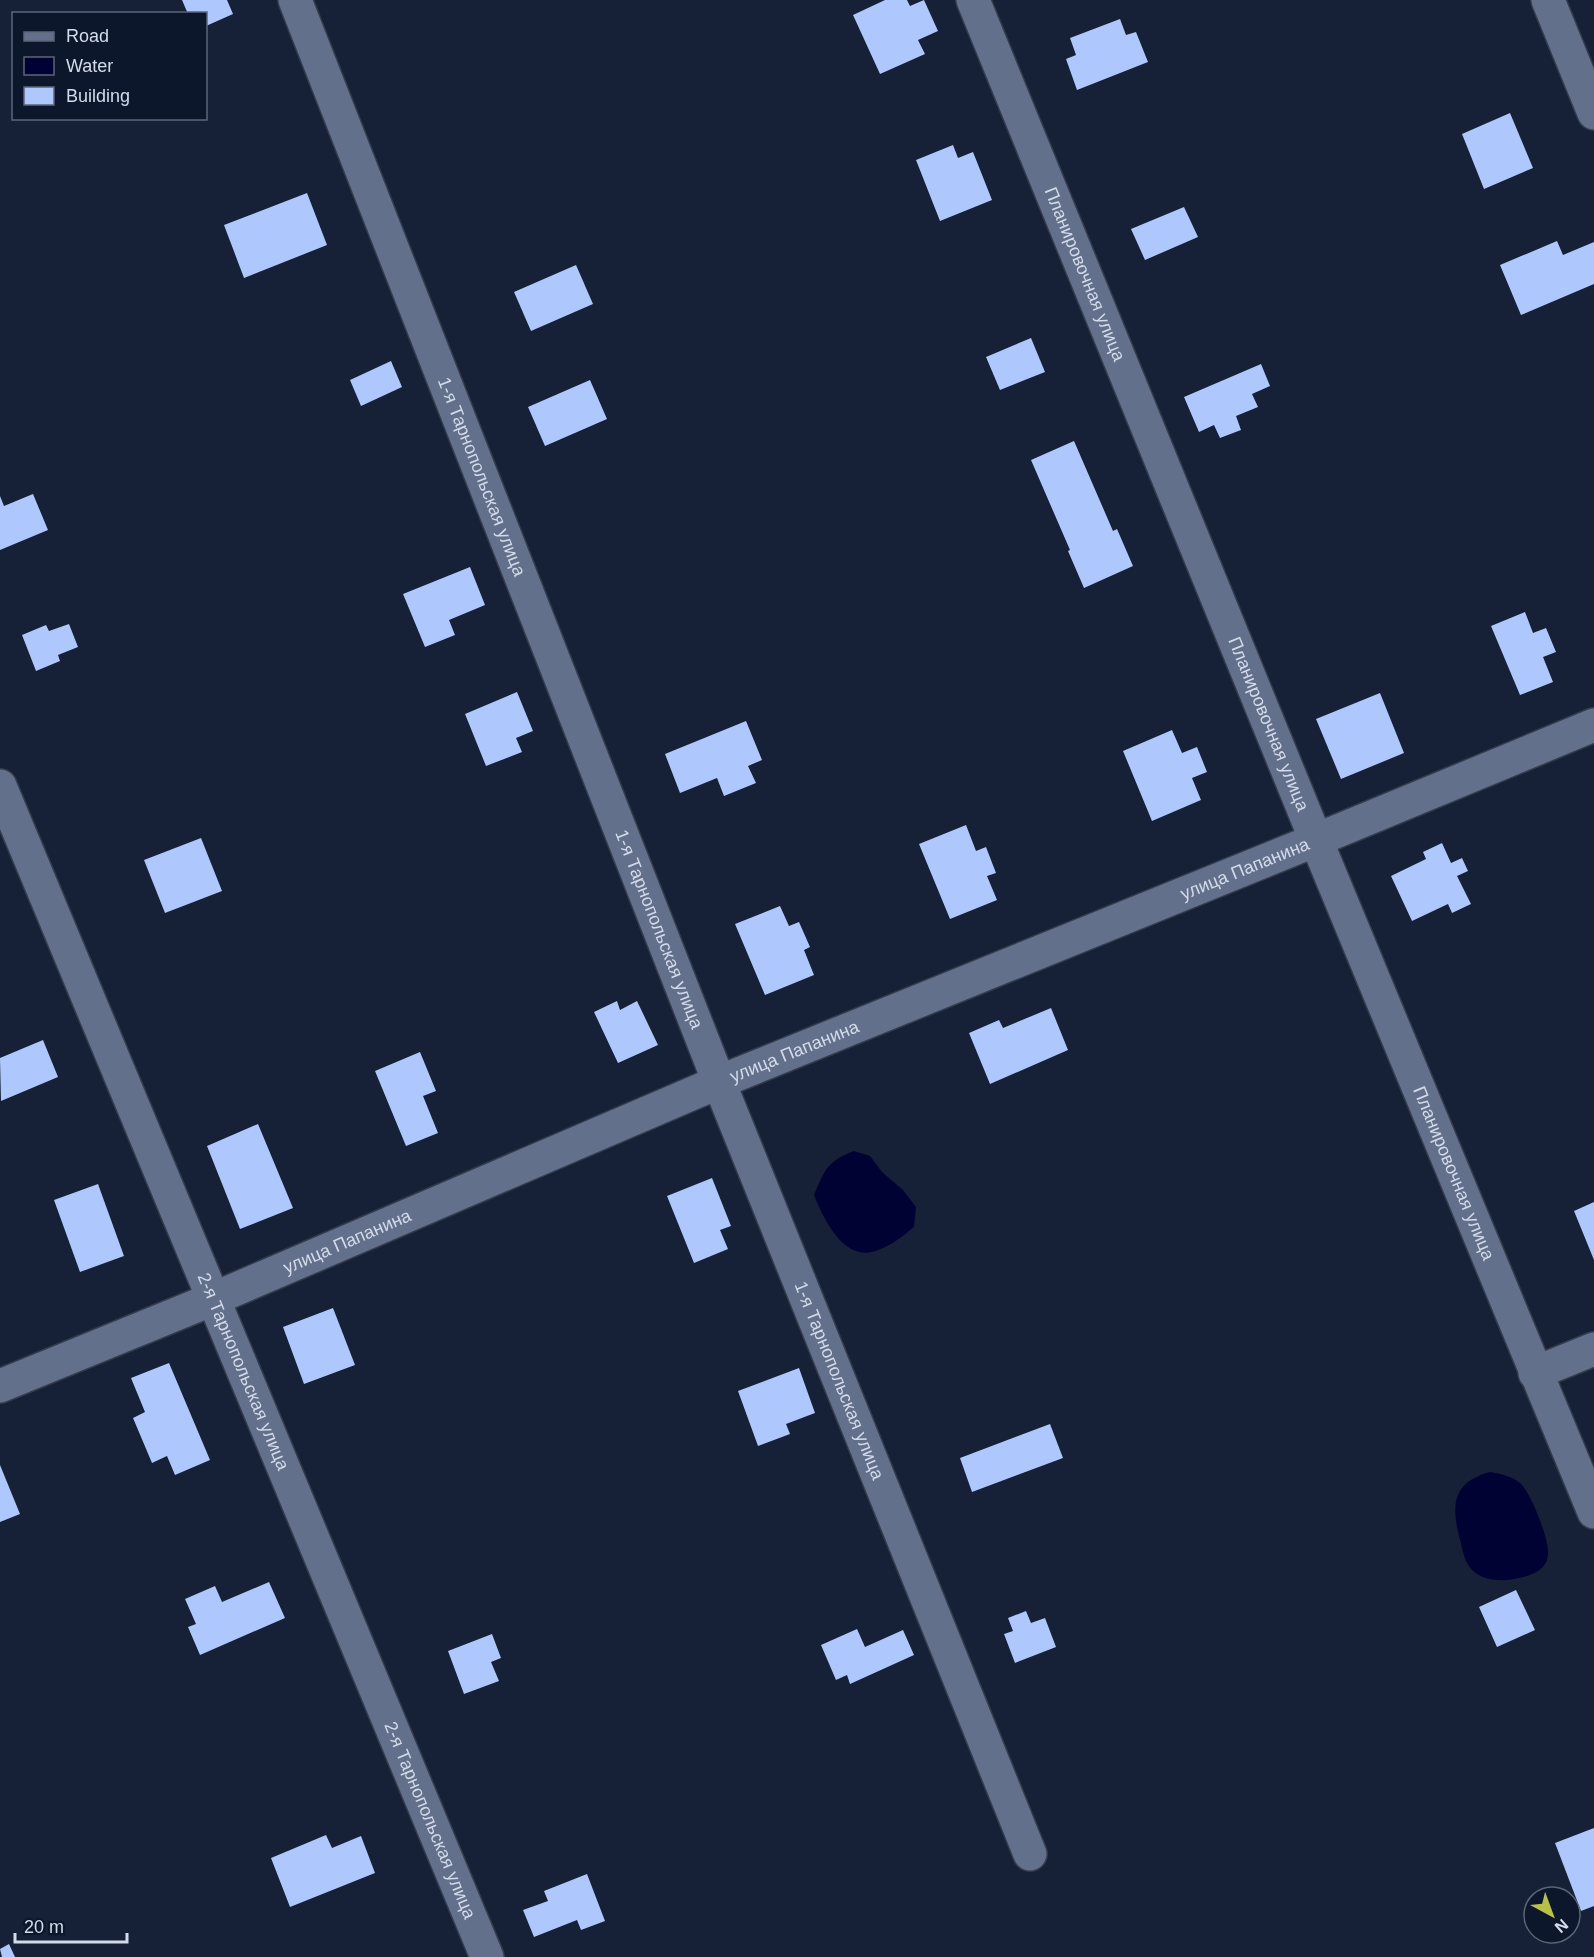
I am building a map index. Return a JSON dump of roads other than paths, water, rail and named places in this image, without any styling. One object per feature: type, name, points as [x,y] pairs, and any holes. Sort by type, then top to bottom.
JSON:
[{"type":"street","name":"1-я Тарнопольская улица","points":[[295,0],[719,1082],[1030,1854]]},
{"type":"street","name":"Планировочная улица","points":[[973,0],[1316,840],[1594,1512]]},
{"type":"street","points":[[1548,0],[1594,113]]},
{"type":"street","name":"улица Папанина","points":[[0,1386],[213,1299],[719,1082],[1316,840],[1594,724]]},
{"type":"street","name":"2-я Тарнопольская улица","points":[[0,786],[487,1957]]},
{"type":"street","points":[[1535,1373],[1594,1349]]},
{"type":"water","points":[[854,1151],[870,1156],[882,1172],[903,1190],[916,1207],[914,1227],[888,1246],[866,1253],[855,1251],[837,1237],[814,1195],[832,1163]]},
{"type":"water","points":[[1490,1472],[1509,1477],[1520,1483],[1529,1496],[1546,1539],[1547,1561],[1538,1571],[1525,1577],[1507,1580],[1489,1579],[1474,1572],[1465,1559],[1456,1521],[1456,1499],[1460,1490],[1467,1483]]}]
